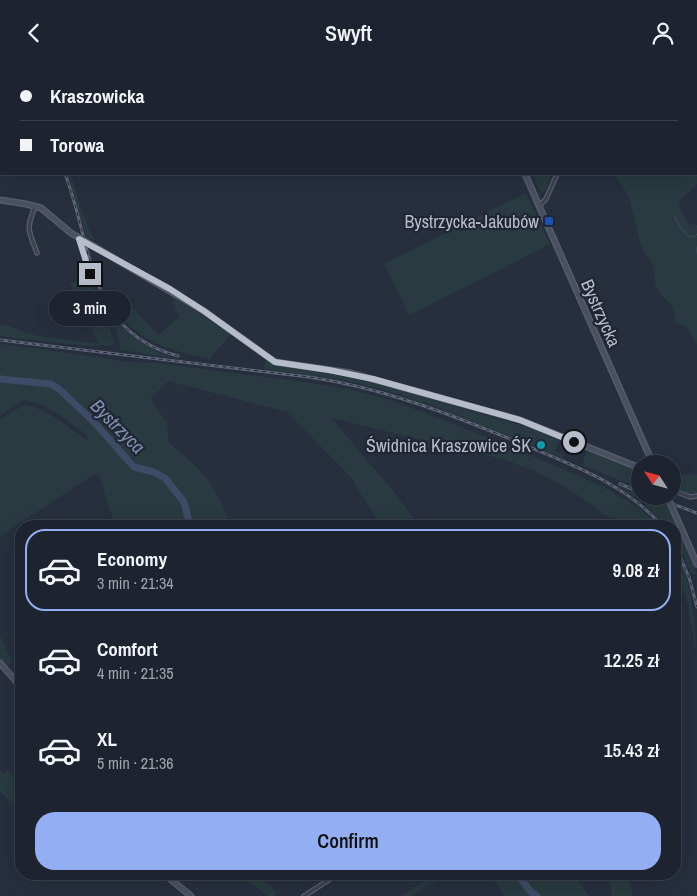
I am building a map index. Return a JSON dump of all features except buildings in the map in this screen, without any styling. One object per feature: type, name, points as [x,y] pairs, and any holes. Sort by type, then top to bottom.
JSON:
[{"type":"street","name":"Bystrzycka","points":[[525,175],[649,455]]},
{"type":"street","points":[[539,206],[546,199],[557,175]]},
{"type":"street","points":[[0,200],[35,206],[47,213],[79,239],[196,306],[275,362],[358,375],[511,418],[631,465]]},
{"type":"street","points":[[35,206],[28,229],[37,253]]},
{"type":"street","points":[[79,239],[90,274]]},
{"type":"street","points":[[681,494],[690,497],[697,496]]},
{"type":"street","points":[[671,505],[678,520]]},
{"type":"street","points":[[681,528],[696,561]]},
{"type":"street","points":[[0,663],[15,680]]},
{"type":"street","points":[[172,880],[192,896]]},
{"type":"street","points":[[304,896],[329,880]]},
{"type":"shaded area","points":[[66,175],[71,175],[81,209],[94,240],[87,237]]},
{"type":"shaded area","points":[[533,175],[552,175],[546,189],[541,194]]},
{"type":"shaded area","points":[[616,175],[697,175],[697,184],[679,201],[681,211],[689,224],[697,225],[697,345],[686,326],[676,323],[673,307],[660,293],[655,284],[654,267],[641,246],[629,197]]},
{"type":"shaded area","points":[[526,193],[550,244],[409,315],[384,264]]},
{"type":"shaded area","points":[[88,276],[109,326],[114,344],[94,347],[0,336],[0,324],[37,336],[99,344],[70,284]]},
{"type":"shaded area","points":[[170,294],[231,334],[211,357],[212,360],[187,354],[152,341],[141,335],[122,318],[133,308],[158,335],[179,317]]},
{"type":"shaded area","points":[[106,309],[136,339],[154,350],[175,358],[121,350],[116,329]]},
{"type":"shaded area","points":[[0,344],[126,362],[156,363],[348,389],[412,408],[559,467],[603,487],[631,503],[631,505],[638,507],[652,520],[617,520],[603,514],[572,491],[537,472],[506,460],[331,418],[394,492],[415,520],[377,520],[350,476],[287,412],[168,381],[150,399],[167,423],[169,443],[200,470],[214,488],[228,520],[113,520],[99,474],[93,475],[24,520],[15,520],[15,526],[0,536],[0,419],[24,405],[33,407],[50,414],[87,441],[87,435],[57,414],[41,405],[24,400],[0,416]]},
{"type":"shaded area","points":[[266,360],[276,366],[361,379],[533,429],[560,439],[555,451],[564,455],[563,458],[450,412],[366,385],[263,369]]},
{"type":"shaded area","points":[[587,450],[631,467],[631,484],[582,465]]},
{"type":"shaded area","points":[[697,474],[697,494],[681,491],[681,475]]},
{"type":"shaded area","points":[[618,485],[631,491],[631,494]]},
{"type":"shaded area","points":[[646,505],[667,505],[674,520],[660,520]]},
{"type":"shaded area","points":[[681,537],[697,574],[692,575],[681,552]]},
{"type":"shaded area","points":[[681,560],[691,599],[696,652],[688,605],[681,581]]},
{"type":"shaded area","points":[[0,635],[12,662],[6,667],[0,659]]},
{"type":"shaded area","points":[[0,771],[3,774],[7,771],[15,777],[15,806],[0,791]]},
{"type":"shaded area","points":[[247,880],[262,880],[277,892],[274,896],[268,896]]},
{"type":"shaded area","points":[[427,880],[435,880],[413,896],[401,896]]},
{"type":"shaded area","points":[[494,880],[578,880],[589,896],[504,896]]},
{"type":"shaded area","points":[[609,880],[629,880],[633,896],[612,896]]},
{"type":"waterway","points":[[674,215],[680,227],[689,237],[694,237],[697,234]]},
{"type":"waterway","points":[[697,247],[697,253]]},
{"type":"waterway","name":"Bystrzyca","points":[[0,379],[51,384],[59,389],[93,421],[134,467],[154,472],[165,478],[184,502],[188,520]]},
{"type":"waterway","name":"Bystrzyca","points":[[522,880],[531,892],[537,896]]},
{"type":"railway","points":[[65,175],[89,257],[109,307],[125,328],[148,344],[178,356]]},
{"type":"railway","points":[[0,340],[309,377],[391,395],[470,423],[579,468],[632,498],[656,520]]},
{"type":"railway","points":[[620,484],[631,488]]},
{"type":"railway","points":[[675,505],[697,513]]},
{"type":"railway","points":[[681,559],[689,577],[697,607]]},
{"type":"place","name":"Bystrzycka-Jakubów","points":[[549,221]]},
{"type":"place","name":"Świdnica Kraszowice ŚK","points":[[541,445]]},
{"type":"route","points":[[90,274],[79,239],[170,289],[275,362],[351,373],[520,420],[574,442]]}]
